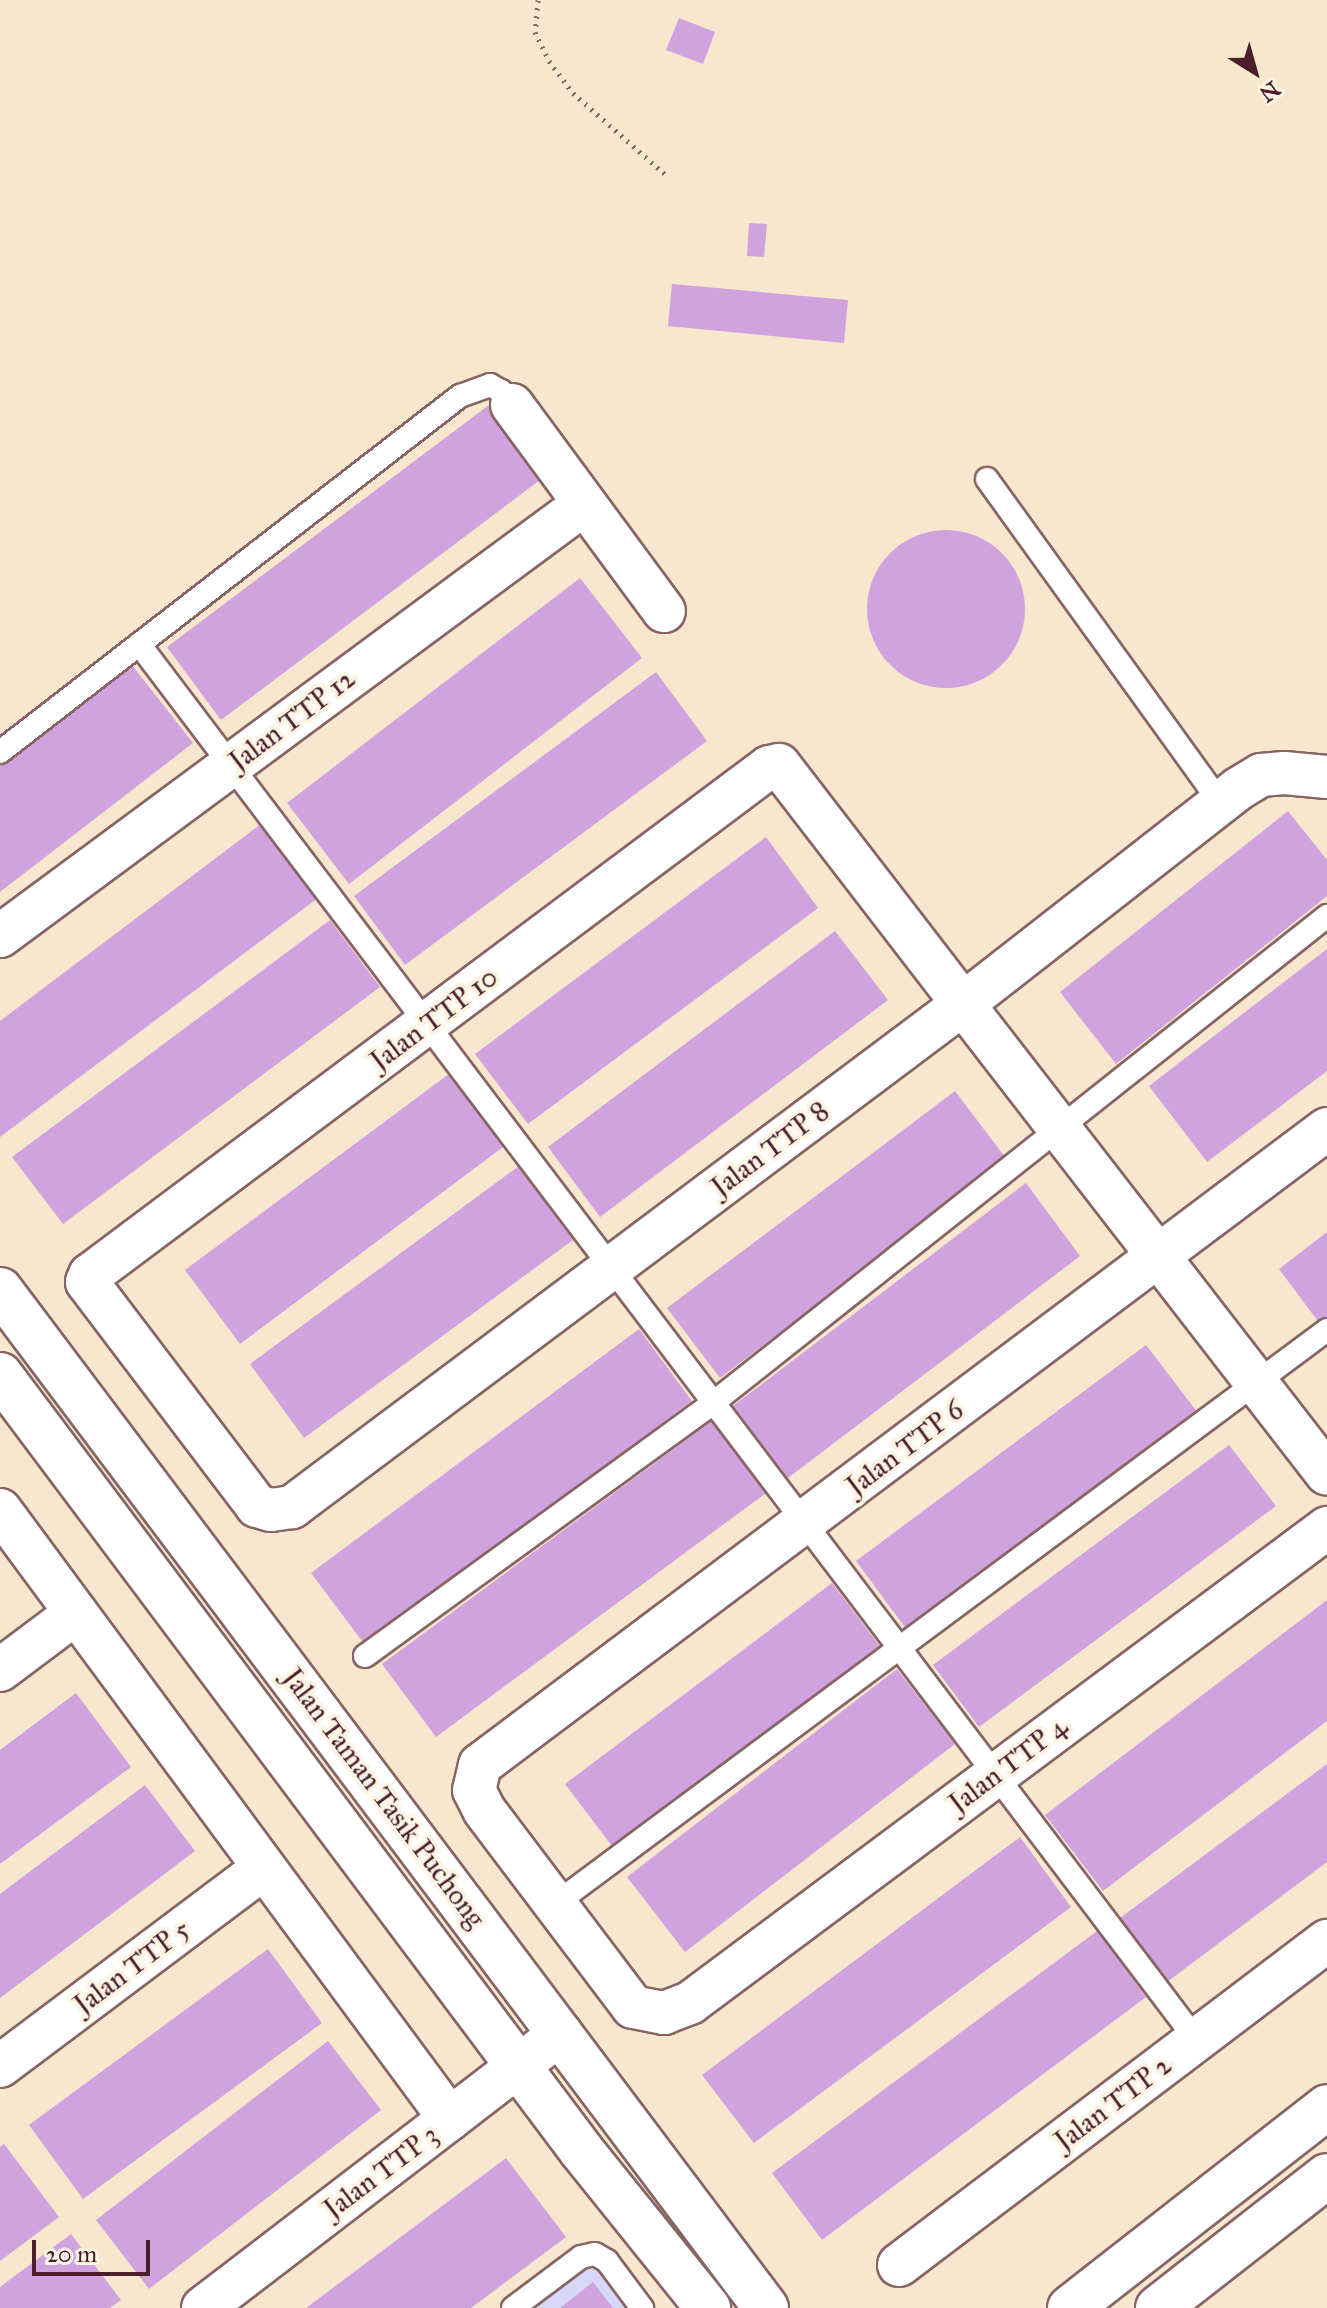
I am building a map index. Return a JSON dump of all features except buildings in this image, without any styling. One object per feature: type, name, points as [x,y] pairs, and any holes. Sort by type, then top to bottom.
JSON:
[{"type":"street","points":[[512,405],[664,611]]},
{"type":"street","name":"Jalan TTP 12","points":[[0,936],[584,504]]},
{"type":"street","name":"Jalan TTP 10","points":[[271,1510],[257,1506],[90,1289],[90,1275],[769,767],[779,765],[963,1004]]},
{"type":"street","name":"Jalan TTP 8","points":[[271,1510],[292,1507],[963,1004],[1220,802],[1261,775],[1284,773],[1327,777]]},
{"type":"street","points":[[963,1004],[1327,1474]]},
{"type":"street","name":"Jalan TTP 6","points":[[555,1904],[484,1810],[474,1790],[480,1765],[1327,1129]]},
{"type":"street","name":"Jalan Taman Tasik Puchong","points":[[0,1290],[766,2308]]},
{"type":"street","name":"Jalan Taman Tasik Puchong","points":[[0,1375],[581,2150],[708,2308]]},
{"type":"street","points":[[0,1510],[450,2119]]},
{"type":"street","name":"Jalan TTP 4","points":[[555,1904],[633,2007],[664,2013],[690,2003],[1327,1528]]},
{"type":"street","points":[[165,1596],[208,1566]]},
{"type":"street","points":[[0,1670],[76,1613]]},
{"type":"street","name":"Jalan TTP 5","points":[[0,2066],[264,1868]]},
{"type":"street","name":"Jalan TTP 2","points":[[899,2265],[1327,1941]]},
{"type":"street","name":"Jalan TTP 3","points":[[203,2308],[561,2033]]},
{"type":"street","points":[[1070,2308],[1327,2107]]},
{"type":"street","points":[[1158,2308],[1327,2176]]},
{"type":"lane","points":[[0,752],[460,396],[490,385],[501,391],[512,405]]},
{"type":"lane","points":[[987,479],[1220,802]]},
{"type":"lane","points":[[139,644],[1197,2041]]},
{"type":"lane","points":[[365,1656],[713,1403],[1058,1126],[1327,916]]},
{"type":"lane","points":[[555,1904],[1327,1330]]},
{"type":"lane","points":[[513,2308],[581,2257],[595,2254],[607,2261],[642,2308]]},
{"type":"path","points":[[538,0],[535,32],[549,61],[573,93],[665,174]]},
{"type":"shaded area","points":[[580,2268],[599,2270],[628,2308],[526,2308]]}]
